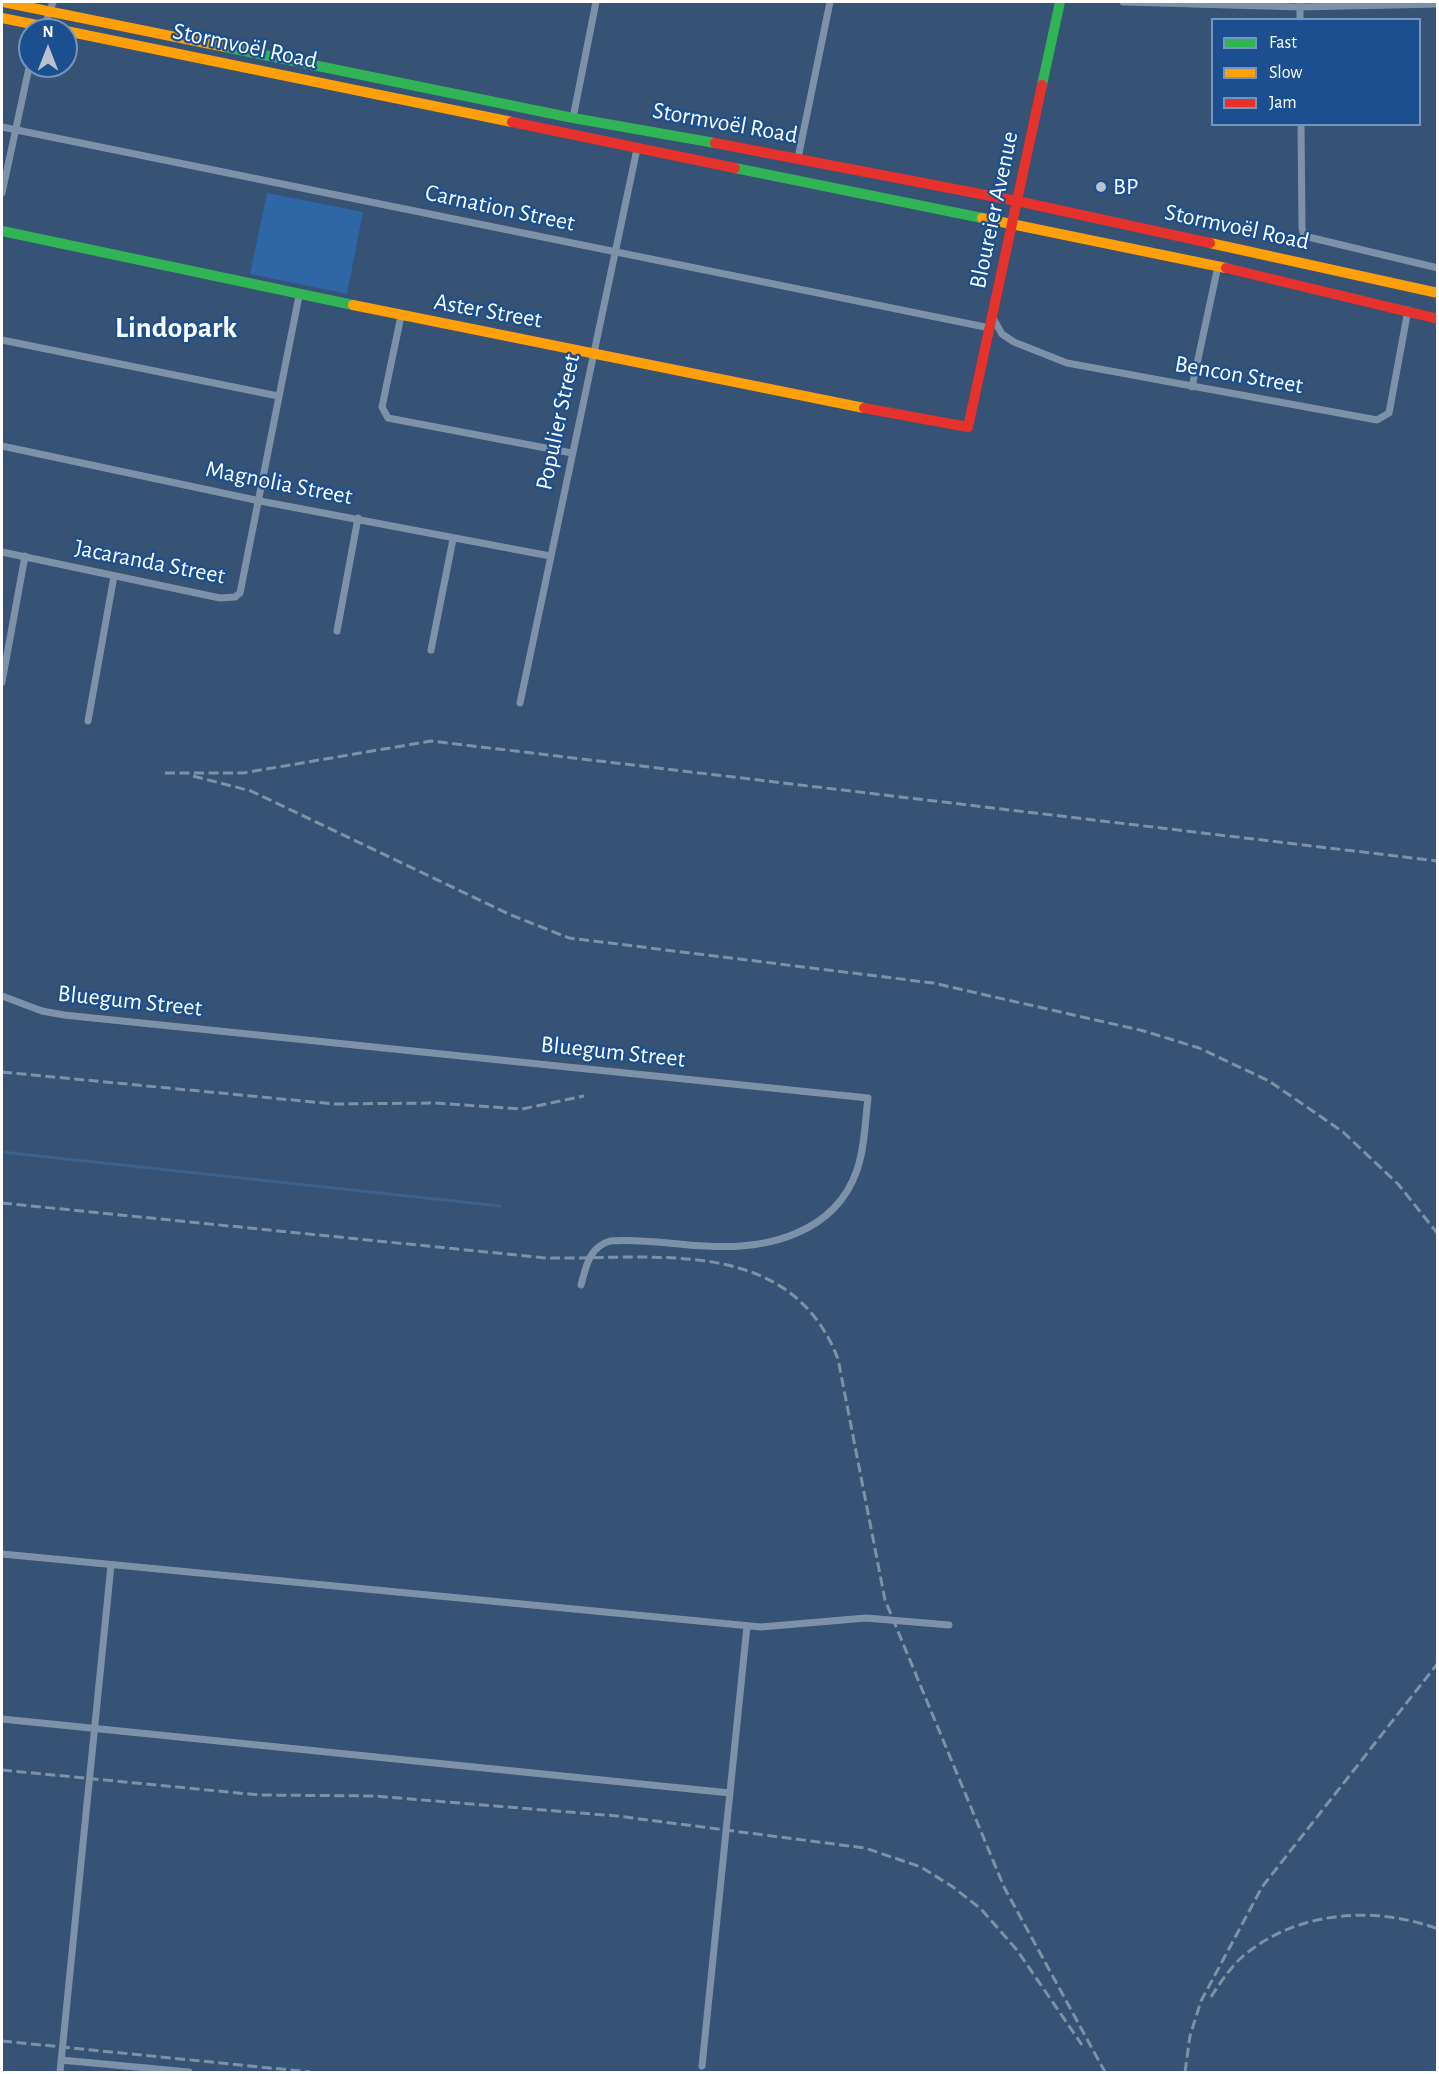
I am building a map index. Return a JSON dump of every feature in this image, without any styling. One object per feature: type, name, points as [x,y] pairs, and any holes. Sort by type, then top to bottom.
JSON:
[{"type":"main road","name":"Stormvoël Road","points":[[3,2],[51,6],[573,118],[798,158],[1017,201],[1437,294]]},
{"type":"main road","name":"Bloureier Avenue","points":[[968,427],[1060,2]]},
{"type":"main road","name":"Stormvoël Road","points":[[2,18],[18,22]]},
{"type":"main road","name":"Stormvoël Road","points":[[78,33],[1218,266],[1408,310],[1437,319]]},
{"type":"main road","name":"Aster Street","points":[[2,231],[299,296],[592,351],[951,426],[968,427]]},
{"type":"street","points":[[573,118],[596,2]]},
{"type":"street","points":[[798,158],[830,2]]},
{"type":"street","points":[[1123,2],[1437,4]]},
{"type":"street","points":[[2,193],[27,78]]},
{"type":"street","points":[[1301,126],[1304,236],[1437,268]]},
{"type":"street","name":"Carnation Street","points":[[2,127],[616,252],[992,323]]},
{"type":"street","name":"Populier Street","points":[[520,703],[592,351],[616,252],[637,149]]},
{"type":"street","points":[[1192,387],[1218,266]]},
{"type":"street","name":"Jacaranda Street","points":[[2,552],[220,598],[235,597],[243,587],[299,296]]},
{"type":"street","name":"Bencon Street","points":[[992,323],[1014,342],[1067,363],[1368,419],[1384,418],[1389,413],[1408,310]]},
{"type":"street","points":[[401,316],[382,407],[388,418],[572,453]]},
{"type":"street","points":[[2,339],[278,396]]},
{"type":"street","name":"Magnolia Street","points":[[2,446],[260,501],[550,556]]},
{"type":"street","points":[[337,631],[358,518]]},
{"type":"street","points":[[431,650],[453,539]]},
{"type":"street","points":[[2,682],[25,556]]},
{"type":"street","points":[[88,721],[114,576]]},
{"type":"street","name":"Bluegum Street","points":[[2,996],[42,1011],[64,1015],[868,1098],[860,1161],[851,1182],[821,1220],[798,1234],[771,1242],[741,1246],[620,1240],[604,1243],[591,1256],[581,1286]]},
{"type":"street","points":[[2,1554],[747,1626],[773,1627],[866,1618],[949,1625]]},
{"type":"street","points":[[60,2073],[111,1565]]},
{"type":"street","points":[[702,2066],[747,1626]]},
{"type":"street","points":[[2,1719],[730,1793]]},
{"type":"street","points":[[61,2060],[189,2073]]},
{"type":"shaded area","points":[[267,193],[363,212],[347,294],[250,274]]},
{"type":"waterway","points":[[2,1152],[500,1206]]},
{"type":"railway","points":[[165,773],[243,773],[431,741],[1438,861]]},
{"type":"railway","points":[[193,776],[251,791],[511,915],[569,938],[933,983],[1144,1031],[1199,1048],[1269,1081],[1343,1132],[1398,1184],[1438,1234]]},
{"type":"railway","points":[[2,1072],[334,1104],[435,1103],[522,1109],[584,1096]]},
{"type":"railway","points":[[2,1203],[546,1258],[673,1258],[714,1262],[753,1273],[787,1291],[816,1319],[838,1359],[885,1600],[1004,1887],[1105,2072]]},
{"type":"railway","points":[[1185,2072],[1190,2036],[1201,2001],[1262,1887],[1438,1663]]},
{"type":"railway","points":[[2,1770],[259,1795],[374,1796],[617,1816],[865,1848],[921,1867],[953,1887],[981,1909],[1017,1950],[1082,2045]]},
{"type":"railway","points":[[1211,1997],[1242,1957],[1263,1942],[1286,1930],[1311,1922],[1362,1915],[1413,1921],[1438,1929]]},
{"type":"railway","points":[[2,2041],[310,2072]]},
{"type":"traffic: fast","points":[[1042,85],[1060,2]]},
{"type":"traffic: fast","points":[[225,47],[573,118],[715,143]]},
{"type":"traffic: fast","points":[[735,168],[982,218]]},
{"type":"traffic: fast","points":[[2,231],[353,305]]},
{"type":"traffic: slow","points":[[3,2],[225,47]]},
{"type":"traffic: slow","points":[[2,18],[18,21]]},
{"type":"traffic: slow","points":[[78,33],[512,122]]},
{"type":"traffic: slow","points":[[982,218],[1226,268]]},
{"type":"traffic: slow","points":[[1210,243],[1438,293]]},
{"type":"traffic: slow","points":[[353,305],[864,408]]},
{"type":"traffic: jam","points":[[864,408],[968,427],[1042,85]]},
{"type":"traffic: jam","points":[[512,122],[735,168]]},
{"type":"traffic: jam","points":[[715,143],[1017,201],[1210,243]]},
{"type":"traffic: jam","points":[[1226,268],[1438,319]]},
{"type":"place","name":"BP","points":[[1101,187]]},
{"type":"district","name":"Lindopark","points":[[176,328]]}]
